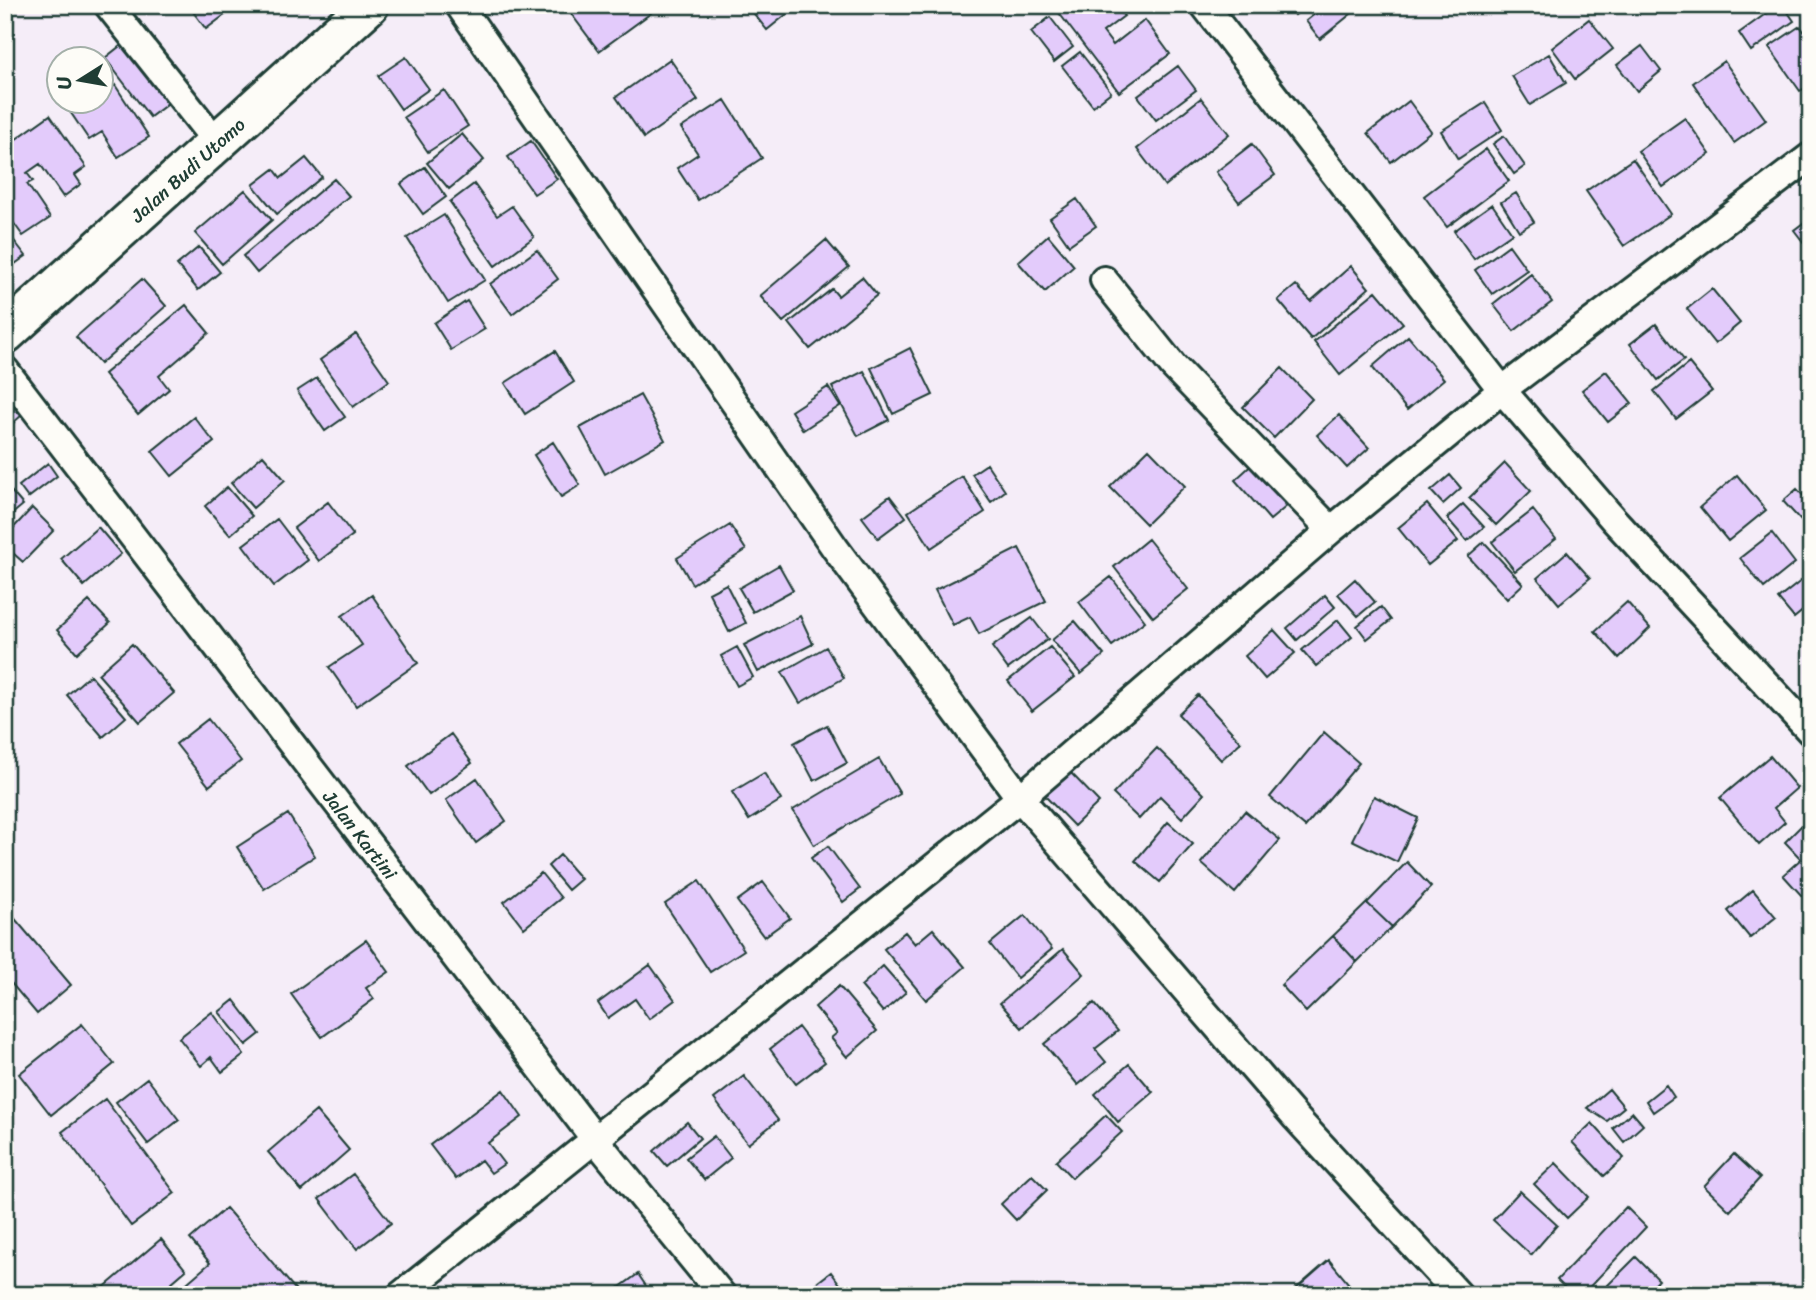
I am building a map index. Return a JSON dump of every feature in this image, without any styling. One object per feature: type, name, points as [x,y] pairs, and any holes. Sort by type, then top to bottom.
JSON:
[{"type":"main road","name":"Jalan Budi Utomo","points":[[5,334],[369,5]]},
{"type":"street","points":[[108,5],[218,144]]},
{"type":"street","points":[[459,5],[835,548],[1020,799],[1296,1118],[1458,1295]]},
{"type":"street","points":[[1204,5],[1502,390],[1614,520],[1811,732]]},
{"type":"street","points":[[401,1295],[1020,799],[1331,530],[1502,390],[1811,156]]},
{"type":"street","points":[[1104,280],[1173,366],[1331,530]]},
{"type":"street","name":"Jalan Kartini","points":[[5,370],[594,1138],[722,1295]]},
{"type":"building","points":[[188,5],[238,5],[206,29]]},
{"type":"building","points":[[577,5],[645,5],[651,13],[599,51],[569,11]]},
{"type":"building","points":[[747,5],[798,5],[767,30]]},
{"type":"building","points":[[1061,5],[1115,5],[1124,16],[1103,32],[1113,45],[1145,20],[1170,54],[1119,92],[1056,9]]},
{"type":"building","points":[[1287,5],[1307,5],[1295,15]]},
{"type":"building","points":[[1326,5],[1346,5],[1352,13],[1320,39],[1306,21]]},
{"type":"building","points":[[1778,5],[1783,5],[1794,21],[1751,51],[1739,33]]},
{"type":"building","points":[[1050,17],[1073,47],[1054,62],[1031,32]]},
{"type":"building","points":[[1589,19],[1613,49],[1575,79],[1552,48]]},
{"type":"building","points":[[1800,26],[1811,41],[1811,84],[1800,91],[1769,47]]},
{"type":"building","points":[[129,39],[174,99],[150,117],[116,72],[116,49]]},
{"type":"building","points":[[1642,46],[1661,71],[1637,91],[1617,65]]},
{"type":"building","points":[[1080,52],[1111,92],[1093,106],[1062,66]]},
{"type":"building","points":[[1549,54],[1566,83],[1530,105],[1512,76]]},
{"type":"building","points":[[406,57],[429,89],[401,109],[378,76]]},
{"type":"building","points":[[670,59],[698,100],[644,138],[616,97]]},
{"type":"building","points":[[1724,61],[1766,120],[1734,143],[1693,83]]},
{"type":"building","points":[[1178,66],[1196,90],[1156,120],[1138,96]]},
{"type":"building","points":[[116,87],[149,137],[118,157],[102,132],[89,140],[73,116],[116,116]]},
{"type":"building","points":[[444,90],[468,126],[428,152],[404,117]]},
{"type":"building","points":[[1201,98],[1229,134],[1165,186],[1137,149]]},
{"type":"building","points":[[725,100],[762,158],[698,200],[677,168],[698,154],[681,128]]},
{"type":"building","points":[[1409,101],[1431,131],[1391,162],[1368,133]]},
{"type":"building","points":[[1485,103],[1502,130],[1458,159],[1441,131]]},
{"type":"building","points":[[51,116],[86,167],[75,175],[81,184],[63,197],[40,164],[27,173],[33,181],[27,184],[50,218],[23,236],[5,211],[5,147]]},
{"type":"building","points":[[1685,118],[1710,154],[1663,187],[1638,151]]},
{"type":"building","points":[[462,134],[484,160],[449,189],[427,163]]},
{"type":"building","points":[[1504,136],[1525,166],[1514,174],[1493,144]]},
{"type":"building","points":[[531,141],[557,179],[534,194],[508,157]]},
{"type":"building","points":[[1252,144],[1275,175],[1239,202],[1216,172]]},
{"type":"building","points":[[1486,149],[1509,181],[1447,227],[1424,196]]},
{"type":"building","points":[[306,158],[322,177],[277,214],[253,185],[274,169],[281,178]]},
{"type":"building","points":[[1633,159],[1671,214],[1624,246],[1586,191]]},
{"type":"building","points":[[425,167],[446,197],[423,214],[401,184]]},
{"type":"building","points":[[334,179],[349,196],[257,273],[243,256]]},
{"type":"building","points":[[474,184],[497,216],[512,206],[534,237],[495,266],[450,202]]},
{"type":"building","points":[[245,190],[272,220],[222,264],[195,233]]},
{"type":"building","points":[[1516,193],[1534,222],[1519,231],[1501,202]]},
{"type":"building","points":[[1077,199],[1096,226],[1069,245],[1050,218]]},
{"type":"building","points":[[1492,204],[1512,233],[1474,259],[1454,231]]},
{"type":"building","points":[[444,215],[485,280],[448,303],[407,238]]},
{"type":"building","points":[[1811,217],[1811,252],[1794,230]]},
{"type":"building","points":[[5,229],[26,256],[5,271]]},
{"type":"building","points":[[1048,235],[1074,266],[1045,292],[1018,262]]},
{"type":"building","points":[[826,240],[849,267],[783,322],[760,296]]},
{"type":"building","points":[[1509,245],[1527,270],[1492,294],[1475,270]]},
{"type":"building","points":[[199,247],[220,272],[198,290],[177,265]]},
{"type":"building","points":[[537,250],[558,279],[512,314],[490,284]]},
{"type":"building","points":[[1351,266],[1369,288],[1311,339],[1278,300],[1296,285],[1311,301]]},
{"type":"building","points":[[1531,274],[1552,302],[1514,331],[1493,304]]},
{"type":"building","points":[[862,277],[877,295],[810,349],[789,323],[832,289],[838,296]]},
{"type":"building","points":[[142,279],[166,306],[100,364],[76,337]]},
{"type":"building","points":[[1712,289],[1740,323],[1715,344],[1687,309]]},
{"type":"building","points":[[1376,291],[1403,323],[1340,375],[1314,342]]},
{"type":"building","points":[[467,301],[485,329],[451,350],[434,323]]},
{"type":"building","points":[[186,305],[209,333],[159,376],[169,389],[138,415],[104,374]]},
{"type":"building","points":[[1656,324],[1684,360],[1658,380],[1630,344]]},
{"type":"building","points":[[356,334],[389,381],[353,407],[320,360]]},
{"type":"building","points":[[1408,336],[1444,379],[1407,410],[1372,367]]},
{"type":"building","points":[[910,348],[933,395],[893,414],[871,368]]},
{"type":"building","points":[[555,351],[574,382],[525,414],[505,383]]},
{"type":"building","points":[[1689,363],[1712,391],[1676,419],[1654,391]]},
{"type":"building","points":[[1282,368],[1312,399],[1274,438],[1243,407]]},
{"type":"building","points":[[864,371],[889,420],[858,436],[832,387]]},
{"type":"building","points":[[1606,371],[1632,403],[1608,422],[1582,390]]},
{"type":"building","points":[[317,378],[345,417],[325,431],[297,391]]},
{"type":"building","points":[[828,387],[840,406],[803,430],[791,411]]},
{"type":"building","points":[[640,395],[665,440],[605,474],[580,428]]},
{"type":"building","points":[[5,396],[21,416],[5,430]]},
{"type":"building","points":[[1339,415],[1369,448],[1347,468],[1317,435]]},
{"type":"building","points":[[194,417],[214,442],[172,476],[152,451]]},
{"type":"building","points":[[553,442],[580,485],[561,497],[534,455]]},
{"type":"building","points":[[1149,449],[1185,486],[1146,524],[1110,487]]},
{"type":"building","points":[[263,455],[285,480],[253,508],[231,483]]},
{"type":"building","points":[[1257,460],[1293,501],[1270,520],[1235,480]]},
{"type":"building","points":[[48,463],[57,476],[28,498],[19,486]]},
{"type":"building","points":[[1505,463],[1531,491],[1496,525],[1469,498]]},
{"type":"building","points":[[987,464],[1005,491],[991,502],[972,474]]},
{"type":"building","points":[[1450,475],[1461,488],[1443,504],[1431,491]]},
{"type":"building","points":[[1737,475],[1766,510],[1728,541],[1700,507]]},
{"type":"building","points":[[962,476],[985,512],[931,548],[908,512]]},
{"type":"building","points":[[5,484],[23,505],[5,520]]},
{"type":"building","points":[[227,487],[252,516],[230,535],[205,506]]},
{"type":"building","points":[[1797,489],[1811,504],[1811,532],[1783,501]]},
{"type":"building","points":[[890,496],[906,517],[878,538],[862,517]]},
{"type":"building","points":[[328,502],[353,535],[319,561],[294,528]]},
{"type":"building","points":[[1427,504],[1458,541],[1428,565],[1398,528]]},
{"type":"building","points":[[1463,504],[1484,527],[1467,541],[1447,518]]},
{"type":"building","points":[[32,508],[54,530],[23,562],[5,546],[5,537]]},
{"type":"building","points":[[1533,510],[1556,539],[1515,571],[1492,542]]},
{"type":"building","points":[[277,519],[308,560],[274,586],[243,545]]},
{"type":"building","points":[[730,525],[746,550],[692,584],[677,558]]},
{"type":"building","points":[[98,527],[121,554],[84,586],[61,559]]},
{"type":"building","points":[[1772,533],[1795,563],[1764,588],[1740,558]]},
{"type":"building","points":[[1148,539],[1188,589],[1153,617],[1114,567]]},
{"type":"building","points":[[1484,542],[1523,584],[1507,599],[1468,556]]},
{"type":"building","points":[[1019,548],[1046,601],[979,634],[970,617],[953,625],[935,590]]},
{"type":"building","points":[[1567,552],[1590,578],[1559,604],[1537,578]]},
{"type":"building","points":[[779,565],[793,590],[753,612],[739,588]]},
{"type":"building","points":[[1811,573],[1811,604],[1794,618],[1778,599]]},
{"type":"building","points":[[1111,577],[1145,621],[1112,646],[1079,602]]},
{"type":"building","points":[[1355,579],[1375,602],[1358,616],[1338,594]]},
{"type":"building","points":[[726,584],[746,623],[729,632],[709,593]]},
{"type":"building","points":[[372,595],[418,663],[356,706],[329,667],[362,645],[342,616]]},
{"type":"building","points":[[1325,595],[1335,607],[1297,640],[1287,628]]},
{"type":"building","points":[[89,601],[110,623],[77,653],[57,630]]},
{"type":"building","points":[[1627,602],[1650,628],[1619,658],[1595,631]]},
{"type":"building","points":[[1381,607],[1391,620],[1367,639],[1357,626]]},
{"type":"building","points":[[800,616],[813,644],[758,672],[744,645]]},
{"type":"building","points":[[1032,618],[1048,639],[1008,669],[992,647]]},
{"type":"building","points":[[1338,620],[1352,637],[1316,666],[1302,650]]},
{"type":"building","points":[[1075,621],[1104,655],[1081,674],[1052,640]]},
{"type":"building","points":[[1274,630],[1295,653],[1265,679],[1245,656]]},
{"type":"building","points":[[132,644],[174,693],[140,722],[98,674]]},
{"type":"building","points":[[737,647],[753,677],[737,686],[721,656]]},
{"type":"building","points":[[826,647],[844,678],[800,703],[782,672]]},
{"type":"building","points":[[1050,647],[1075,677],[1032,711],[1008,681]]},
{"type":"building","points":[[90,675],[126,717],[103,737],[67,695]]},
{"type":"building","points":[[1198,695],[1241,742],[1221,760],[1178,714]]},
{"type":"building","points":[[208,719],[241,761],[209,786],[176,744]]},
{"type":"building","points":[[827,725],[847,763],[814,781],[794,743]]},
{"type":"building","points":[[1324,732],[1359,763],[1305,827],[1270,797]]},
{"type":"building","points":[[451,734],[472,763],[429,795],[408,766]]},
{"type":"building","points":[[1157,748],[1204,794],[1182,818],[1160,796],[1139,819],[1113,794]]},
{"type":"building","points":[[1770,756],[1797,788],[1774,808],[1785,822],[1759,845],[1720,798]]},
{"type":"building","points":[[879,759],[900,794],[814,845],[793,810]]},
{"type":"building","points":[[1070,772],[1099,802],[1074,826],[1045,796]]},
{"type":"building","points":[[764,773],[781,800],[749,820],[732,792]]},
{"type":"building","points":[[477,778],[506,821],[476,843],[446,800]]},
{"type":"building","points":[[1374,796],[1418,818],[1397,862],[1352,840]]},
{"type":"building","points":[[1245,811],[1280,840],[1235,893],[1201,863]]},
{"type":"building","points":[[288,814],[315,856],[264,889],[237,847]]},
{"type":"building","points":[[1811,816],[1811,887],[1802,896],[1783,875],[1801,859],[1785,842]]},
{"type":"building","points":[[1168,822],[1193,844],[1160,882],[1135,861]]},
{"type":"building","points":[[828,846],[860,889],[843,902],[811,858]]},
{"type":"building","points":[[560,855],[581,879],[568,890],[548,866]]},
{"type":"building","points":[[1407,862],[1431,887],[1392,927],[1367,903]]},
{"type":"building","points":[[541,873],[561,898],[524,928],[504,902]]},
{"type":"building","points":[[699,881],[744,950],[710,972],[665,904]]},
{"type":"building","points":[[763,882],[790,918],[764,937],[737,901]]},
{"type":"building","points":[[1753,890],[1776,917],[1750,938],[1728,911]]},
{"type":"building","points":[[1367,903],[1392,927],[1357,962],[1333,936]]},
{"type":"building","points":[[5,907],[71,985],[37,1014],[5,976]]},
{"type":"building","points":[[1025,915],[1052,949],[1017,978],[990,944]]},
{"type":"building","points":[[933,929],[965,967],[926,1000],[884,949],[905,932],[915,944]]},
{"type":"building","points":[[1333,936],[1357,962],[1306,1012],[1281,985]]},
{"type":"building","points":[[366,940],[389,972],[366,988],[374,999],[322,1037],[291,994]]},
{"type":"building","points":[[1063,949],[1084,974],[1022,1028],[1000,1003]]},
{"type":"building","points":[[650,965],[675,1000],[649,1019],[635,999],[608,1018],[598,1003]]},
{"type":"building","points":[[883,966],[906,992],[883,1012],[861,986]]},
{"type":"building","points":[[839,986],[877,1031],[847,1057],[831,1038],[837,1033],[815,1007]]},
{"type":"building","points":[[234,1000],[260,1034],[246,1045],[219,1012]]},
{"type":"building","points":[[1094,1003],[1118,1031],[1095,1049],[1106,1062],[1078,1085],[1044,1044]]},
{"type":"building","points":[[212,1012],[244,1055],[222,1072],[211,1057],[201,1066],[179,1038]]},
{"type":"building","points":[[82,1024],[114,1064],[51,1115],[19,1074]]},
{"type":"building","points":[[798,1027],[825,1062],[796,1084],[770,1049]]},
{"type":"building","points":[[1129,1064],[1153,1092],[1118,1122],[1095,1094]]},
{"type":"building","points":[[744,1076],[778,1120],[748,1144],[714,1099]]},
{"type":"building","points":[[147,1078],[179,1120],[148,1144],[116,1102]]},
{"type":"building","points":[[1666,1085],[1674,1097],[1653,1112],[1646,1101]]},
{"type":"building","points":[[1609,1089],[1624,1107],[1607,1121],[1587,1108]]},
{"type":"building","points":[[503,1090],[522,1117],[488,1143],[504,1164],[491,1173],[481,1160],[456,1179],[430,1145]]},
{"type":"building","points":[[105,1099],[175,1193],[131,1226],[62,1132]]},
{"type":"building","points":[[316,1111],[349,1150],[302,1191],[268,1152]]},
{"type":"building","points":[[1632,1112],[1643,1125],[1624,1142],[1613,1128]]},
{"type":"building","points":[[1106,1115],[1122,1132],[1072,1178],[1056,1161]]},
{"type":"building","points":[[687,1122],[700,1138],[667,1166],[654,1151]]},
{"type":"building","points":[[1592,1123],[1624,1158],[1604,1176],[1572,1142]]},
{"type":"building","points":[[714,1136],[731,1158],[704,1180],[686,1158]]},
{"type":"building","points":[[1734,1154],[1760,1178],[1730,1211],[1704,1186]]},
{"type":"building","points":[[1556,1163],[1589,1197],[1567,1218],[1534,1184]]},
{"type":"building","points":[[353,1174],[391,1223],[357,1249],[319,1199]]},
{"type":"building","points":[[1032,1175],[1047,1190],[1016,1220],[1001,1204]]},
{"type":"building","points":[[1520,1191],[1557,1225],[1531,1255],[1493,1220]]},
{"type":"building","points":[[1626,1207],[1646,1227],[1582,1295],[1572,1295],[1557,1280]]},
{"type":"building","points":[[226,1208],[300,1295],[173,1295],[210,1263],[190,1239]]},
{"type":"building","points":[[161,1239],[186,1270],[157,1295],[95,1295]]},
{"type":"building","points":[[1636,1257],[1659,1280],[1645,1295],[1598,1295]]},
{"type":"building","points":[[1329,1260],[1358,1295],[1289,1295]]},
{"type":"building","points":[[831,1272],[848,1295],[801,1295]]},
{"type":"building","points":[[638,1274],[652,1295],[609,1295]]},
{"type":"building","points":[[1399,1286],[1406,1295],[1390,1295]]},
{"type":"building","points":[[882,1287],[887,1295],[870,1295]]}]
